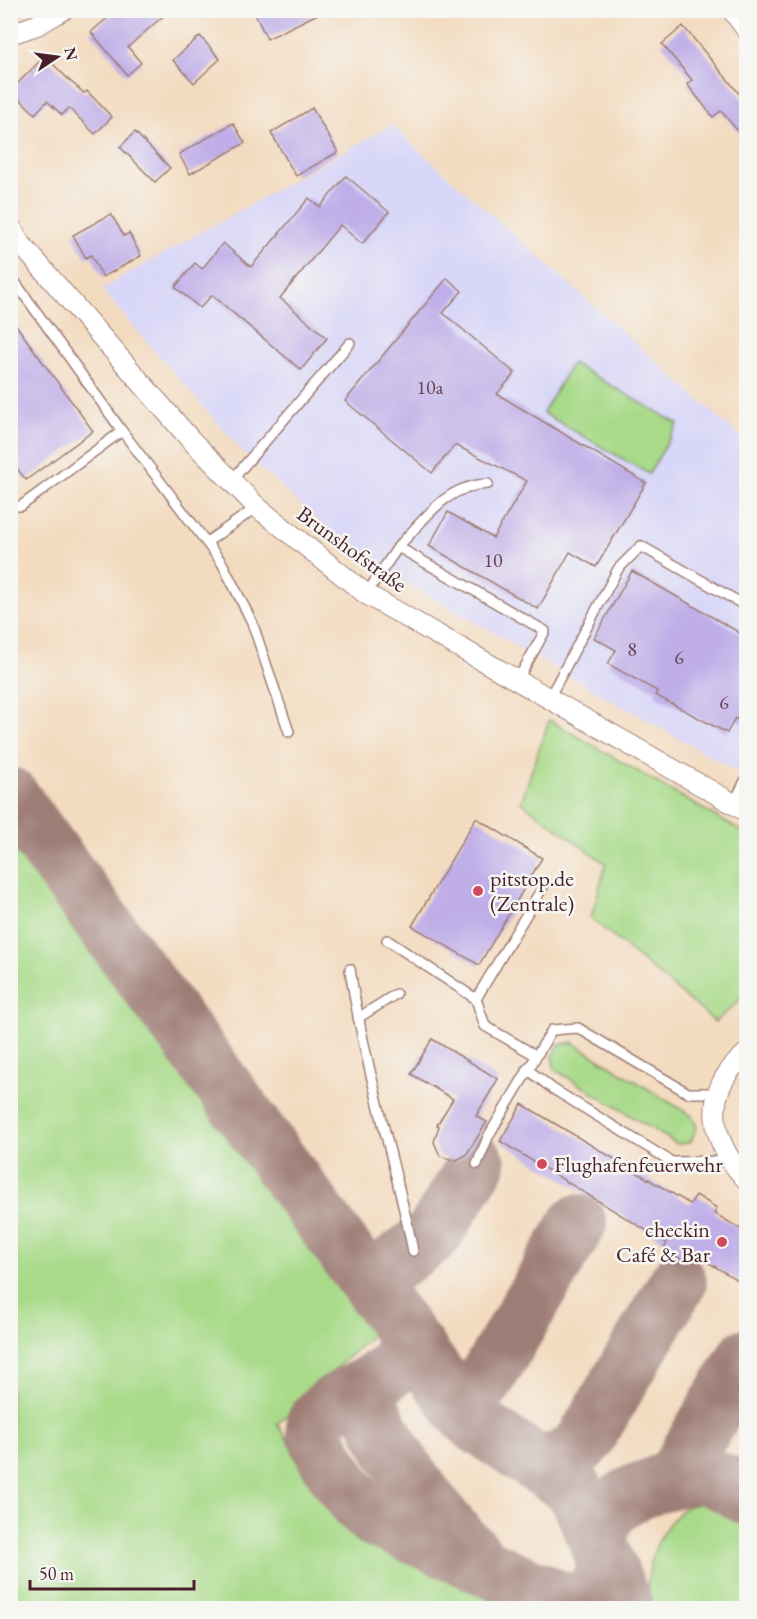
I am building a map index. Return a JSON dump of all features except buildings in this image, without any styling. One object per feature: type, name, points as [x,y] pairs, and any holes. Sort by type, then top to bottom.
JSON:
[{"type":"street","points":[[10,34],[37,25],[63,10]]},
{"type":"street","points":[[732,10],[747,29]]},
{"type":"street","name":"Brunshofstraße","points":[[10,225],[21,244],[190,439],[257,507],[366,594],[548,700],[740,807]]},
{"type":"street","points":[[747,1054],[738,1061],[716,1093],[715,1128],[730,1161],[747,1179]]},
{"type":"lane","points":[[10,274],[122,431],[222,563],[252,622],[289,732]]},
{"type":"lane","points":[[231,481],[350,343]]},
{"type":"lane","points":[[10,506],[21,506],[122,431]]},
{"type":"lane","points":[[366,594],[398,547],[447,496],[470,484],[488,484]]},
{"type":"lane","points":[[207,542],[257,507]]},
{"type":"lane","points":[[548,700],[618,569],[641,546],[747,606]]},
{"type":"lane","points":[[398,547],[545,631],[517,681]]},
{"type":"lane","points":[[740,807],[747,779]]},
{"type":"lane","points":[[476,999],[544,885]]},
{"type":"lane","points":[[387,940],[476,999],[485,1026],[535,1055]]},
{"type":"lane","points":[[350,969],[357,1018],[376,1102],[399,1180],[414,1251]]},
{"type":"lane","points":[[357,1018],[396,994]]},
{"type":"lane","points":[[477,1164],[489,1135],[552,1030],[578,1028],[688,1093],[716,1093]]},
{"type":"lane","points":[[527,1069],[553,1089],[672,1162],[730,1161]]},
{"type":"shaded area","points":[[391,125],[746,442],[746,777],[382,569],[315,518],[242,451],[101,289]]},
{"type":"green space","points":[[572,363],[678,424],[649,474],[543,413]]},
{"type":"green space","points":[[549,720],[746,834],[746,995],[715,1022],[591,918],[606,864],[521,802]]},
{"type":"green space","points":[[10,831],[378,1329],[277,1424],[355,1541],[511,1608],[11,1608]]},
{"type":"green space","points":[[572,1042],[692,1116],[697,1127],[690,1143],[677,1144],[554,1069],[553,1056],[559,1045]]},
{"type":"green space","points":[[717,1503],[746,1521],[746,1608],[649,1608],[650,1569],[664,1531],[685,1508],[698,1504]]},
{"type":"taxiway","points":[[10,796],[461,1409],[477,1425],[572,1487],[581,1502],[625,1608]]},
{"type":"taxiway","points":[[369,1282],[433,1235],[477,1164]]},
{"type":"taxiway","points":[[441,1382],[462,1391],[472,1390],[483,1384],[578,1223]]},
{"type":"taxiway","points":[[534,1461],[549,1462],[562,1459],[585,1440],[678,1282]]},
{"type":"taxiway","points":[[398,1322],[403,1342],[400,1358],[390,1370],[375,1381],[341,1399],[326,1410],[315,1423],[320,1446],[336,1474],[356,1500],[373,1517],[562,1601],[581,1599],[594,1591],[602,1577],[604,1558]]},
{"type":"taxiway","points":[[661,1483],[677,1473],[746,1357]]},
{"type":"taxiway","points":[[380,1377],[369,1394],[372,1410],[381,1430],[410,1478],[460,1541],[473,1553]]},
{"type":"taxiway","points":[[599,1545],[600,1531],[611,1510],[630,1495],[642,1490],[687,1476],[699,1475],[718,1480],[746,1496]]},
{"type":"place","name":"pitstop.de (Zentrale)","points":[[478,891]]},
{"type":"place","name":"Flughafenfeuerwehr","points":[[542,1164]]},
{"type":"place","name":"checkin Café & Bar","points":[[722,1242]]}]
